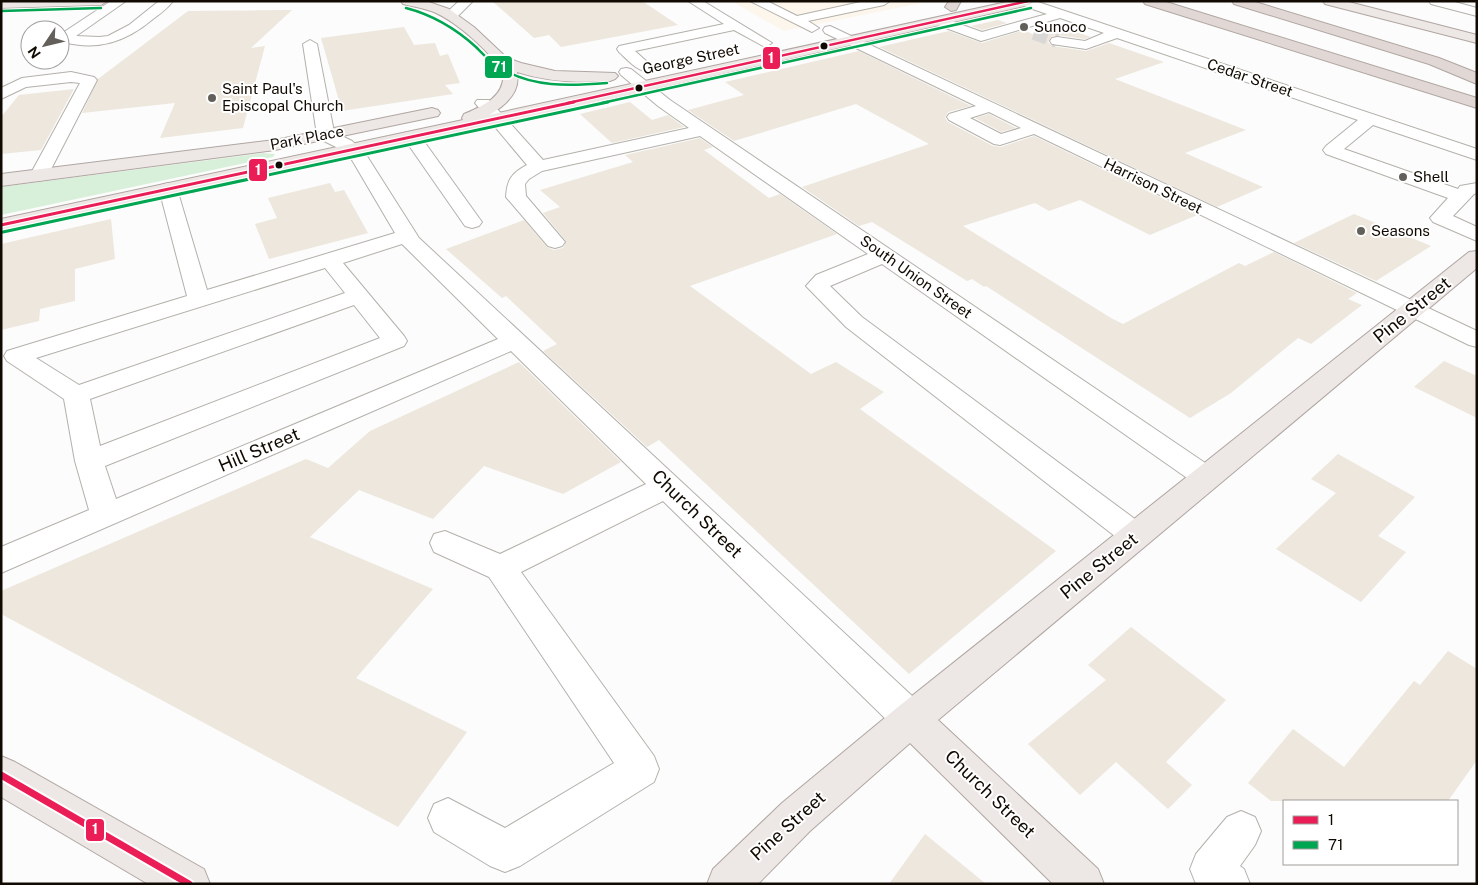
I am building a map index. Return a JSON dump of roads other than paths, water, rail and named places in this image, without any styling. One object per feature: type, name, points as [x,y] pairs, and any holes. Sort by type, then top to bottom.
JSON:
[{"type":"highway","points":[[1149,1],[1477,103]]},
{"type":"highway","points":[[1234,5],[1434,61],[1477,79]]},
{"type":"highway","points":[[1234,5],[1477,83]]},
{"type":"main road","points":[[1,4],[101,1]]},
{"type":"main road","points":[[407,1],[426,5],[451,15],[502,61],[510,72],[509,88],[492,107]]},
{"type":"main road","points":[[880,20],[953,4],[979,1]]},
{"type":"main road","points":[[1329,1],[1477,39]]},
{"type":"main road","name":"George Street","points":[[624,91],[851,33],[940,22],[1026,2]]},
{"type":"main road","name":"George Street","points":[[800,36],[825,31],[851,33]]},
{"type":"main road","name":"George Street","points":[[747,47],[783,39]]},
{"type":"main road","points":[[502,61],[526,71],[548,76],[570,78],[610,76]]},
{"type":"main road","name":"George Street","points":[[610,76],[665,64]]},
{"type":"main road","name":"Park Place","points":[[1,225],[439,131],[492,107],[610,76]]},
{"type":"main road","name":"Park Place","points":[[1,180],[254,148],[449,110],[492,107],[624,91]]},
{"type":"main road","name":"Pine Street","points":[[728,884],[796,817],[911,719],[1477,257]]},
{"type":"main road","name":"Church Street","points":[[911,719],[1068,878]]},
{"type":"main road","points":[[1,775],[190,884]]},
{"type":"street","points":[[120,1],[69,35],[68,39],[98,41],[126,35],[167,1]]},
{"type":"street","points":[[451,15],[467,1]]},
{"type":"street","points":[[694,1],[765,43]]},
{"type":"street","points":[[756,1],[795,20],[825,31]]},
{"type":"street","points":[[795,20],[884,1]]},
{"type":"street","points":[[1435,1],[1477,12]]},
{"type":"street","name":"Cedar Street","points":[[1026,2],[1040,26],[1117,33],[1477,155]]},
{"type":"street","points":[[940,22],[981,37],[1040,26]]},
{"type":"street","points":[[647,68],[624,49],[736,26]]},
{"type":"street","name":"Harrison Street","points":[[851,33],[989,107],[1477,340]]},
{"type":"street","points":[[1072,40],[1117,33]]},
{"type":"street","points":[[310,44],[326,135]]},
{"type":"street","name":"South Union Street","points":[[626,72],[642,87],[703,130],[1207,478]]},
{"type":"street","points":[[1,94],[22,83],[71,77],[89,80],[39,175]]},
{"type":"street","points":[[492,107],[538,166]]},
{"type":"street","points":[[989,107],[956,117],[1000,140],[1034,129]]},
{"type":"street","points":[[1370,119],[1332,150],[1337,153],[1472,185]]},
{"type":"street","points":[[555,242],[516,197],[516,184],[522,175],[538,166],[703,130]]},
{"type":"street","name":"Church Street","points":[[326,135],[352,150],[408,236],[421,252],[516,340],[911,719]]},
{"type":"street","points":[[412,137],[472,222]]},
{"type":"street","points":[[1472,185],[1440,218],[1477,235]]},
{"type":"street","points":[[168,189],[199,300]]},
{"type":"street","points":[[9,357],[408,236]]},
{"type":"street","points":[[884,255],[824,280],[817,286],[854,322],[1136,536]]},
{"type":"street","points":[[89,461],[395,341],[330,260]]},
{"type":"street","points":[[9,357],[76,395],[358,296]]},
{"type":"street","name":"Hill Street","points":[[1,561],[516,340]]},
{"type":"street","points":[[76,395],[89,461],[106,516]]},
{"type":"street","points":[[500,568],[668,486]]},
{"type":"street","points":[[445,543],[500,568],[640,769],[505,851],[448,818]]},
{"type":"street","points":[[1229,884],[1211,869],[1241,831]]},
{"type":"tunnel","points":[[1034,33],[1057,41]]},
{"type":"place","name":"Sunoco","points":[[1024,27]]},
{"type":"place","name":"Saint Paul's Episcopal Church","points":[[212,98]]},
{"type":"place","name":"Shell","points":[[1403,177]]},
{"type":"place","name":"Seasons","points":[[1361,231]]}]
